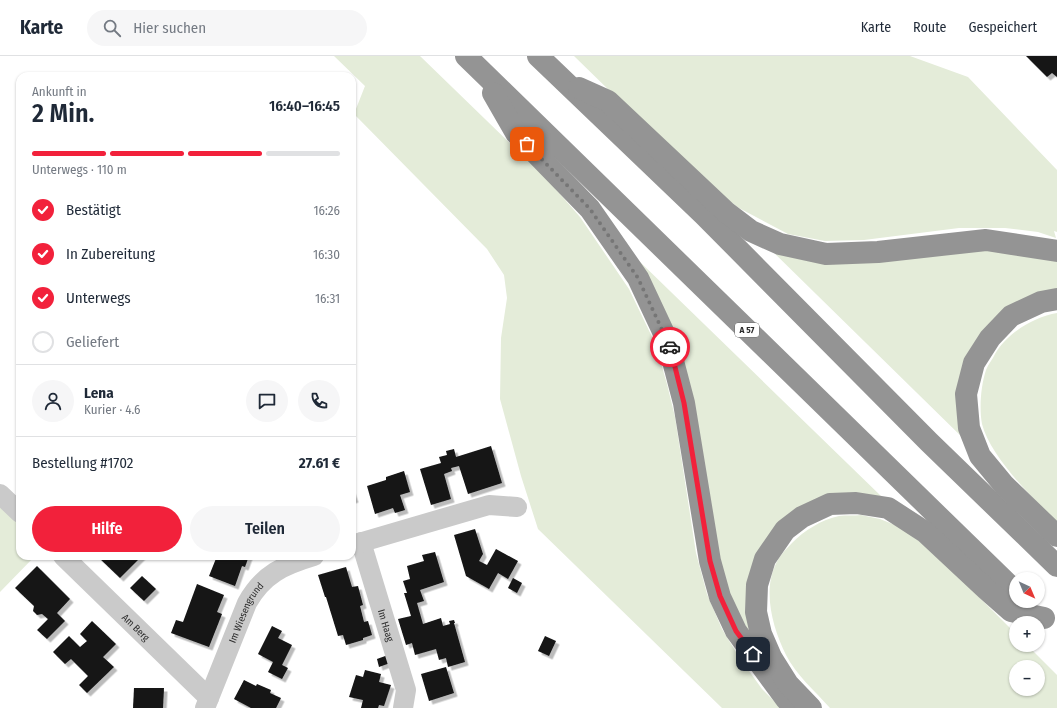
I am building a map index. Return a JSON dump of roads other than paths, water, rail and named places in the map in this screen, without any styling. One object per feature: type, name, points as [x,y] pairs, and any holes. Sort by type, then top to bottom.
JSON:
[{"type":"highway","points":[[538,56],[703,214],[929,442],[1057,566]]},
{"type":"highway","points":[[472,62],[516,133],[590,209],[638,278],[668,342],[684,403],[710,561],[720,596],[736,631],[794,708]]},
{"type":"highway","name":"A 57","points":[[472,62],[1009,585]]},
{"type":"highway","points":[[564,81],[608,101],[726,212],[751,231],[780,244],[826,254],[878,252],[986,240],[1057,251]]},
{"type":"highway","points":[[1057,299],[1041,302],[1011,316],[990,338],[974,363],[966,394],[969,428],[980,456],[1004,485],[1057,536]]},
{"type":"highway","points":[[811,708],[788,684],[771,657],[760,634],[756,612],[757,585],[765,559],[785,530],[802,517],[830,504],[856,503],[888,508],[925,532],[986,590],[1011,611],[1050,625]]},
{"type":"highway","points":[[1033,608],[1050,625]]},
{"type":"street","points":[[0,494],[16,509]]},
{"type":"street","points":[[356,544],[489,505],[517,507]]},
{"type":"street","name":"Im Haag","points":[[356,544],[406,690],[403,708]]},
{"type":"street","name":"Am Berg","points":[[68,560],[207,703]]},
{"type":"street","name":"Im Wiesengrund","points":[[207,703],[247,603],[253,592],[261,582],[272,573],[285,566],[302,560]]}]
